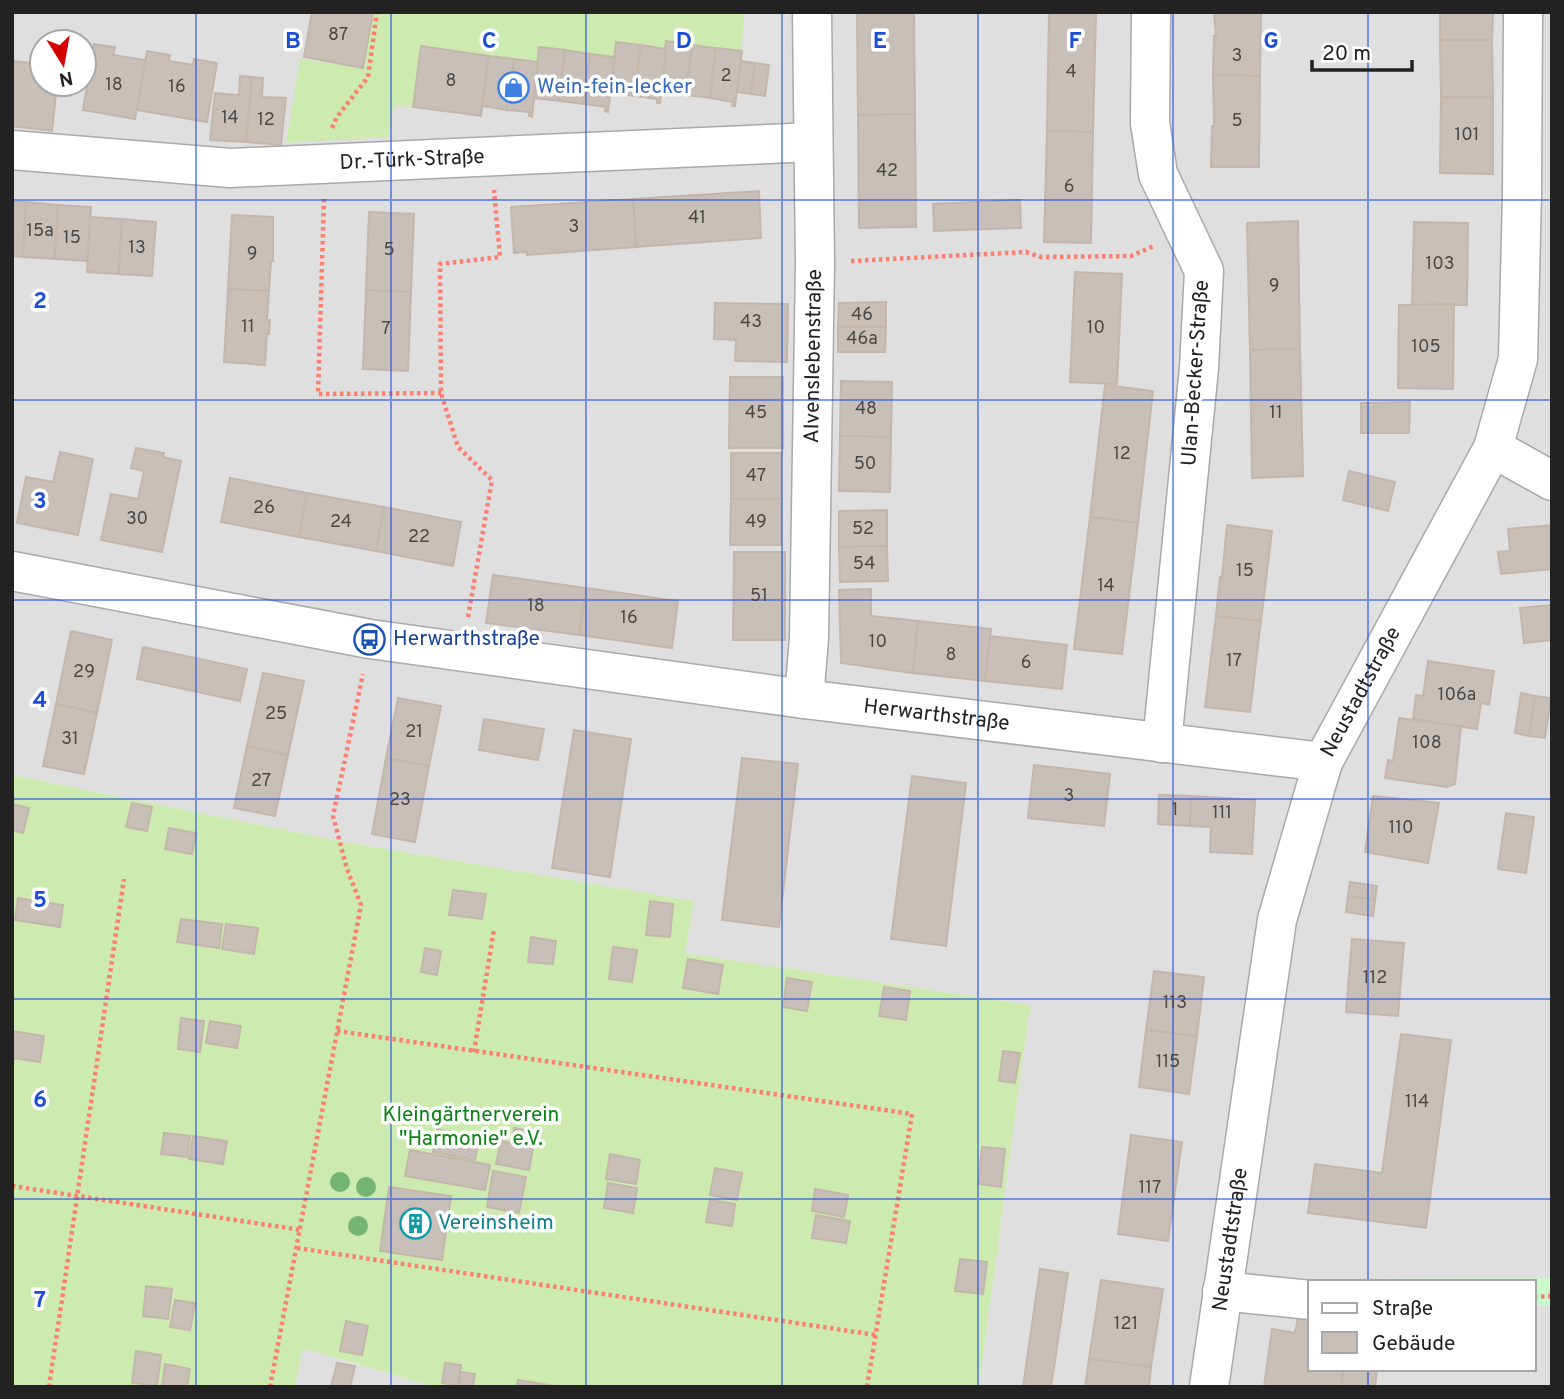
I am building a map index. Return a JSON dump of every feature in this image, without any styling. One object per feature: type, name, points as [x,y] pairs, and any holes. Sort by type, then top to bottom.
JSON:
[{"type":"street","name":"Alvenslebenstraße","points":[[804,699],[809,638],[815,263],[812,12]]},
{"type":"street","name":"Ulan-Becker-Straße","points":[[1151,12],[1150,123],[1158,174],[1204,271],[1199,368],[1162,743]]},
{"type":"street","name":"Neustadtstraße","points":[[1209,1387],[1277,920],[1323,762],[1493,447],[1518,359],[1537,194],[1523,12]]},
{"type":"street","name":"Dr.-Türk-Straße","points":[[12,150],[230,168],[813,142]]},
{"type":"street","points":[[1493,447],[1552,481]]},
{"type":"street","name":"Herwarthstraße","points":[[12,571],[370,639],[804,699],[1323,762]]},
{"type":"street","points":[[1223,1290],[1308,1300]]},
{"type":"path","points":[[377,12],[368,77],[337,117],[330,133],[326,164],[317,394],[441,393]]},
{"type":"path","points":[[461,652],[492,480],[458,447],[441,393],[440,264],[500,257],[491,156]]},
{"type":"path","points":[[815,263],[1026,251],[1041,257],[1131,256],[1186,230]]},
{"type":"path","points":[[270,1387],[362,905],[347,869],[333,816],[370,639]]},
{"type":"path","points":[[50,1387],[124,879]]},
{"type":"path","points":[[474,1052],[494,929]]},
{"type":"path","points":[[337,1031],[912,1114],[867,1387]]},
{"type":"path","points":[[12,1186],[301,1230]]},
{"type":"path","points":[[297,1248],[876,1335]]},
{"type":"shaded area","points":[[12,12],[1552,12],[1552,1387],[979,1387],[1030,1005],[685,953],[694,901],[339,841],[12,775]]},
{"type":"shaded area","points":[[744,12],[787,12],[785,66],[741,61]]},
{"type":"shaded area","points":[[302,1348],[435,1387],[295,1387]]},
{"type":"green space","points":[[373,12],[744,12],[742,51],[666,42],[665,48],[616,42],[613,57],[590,54],[538,62],[421,47],[413,107],[394,105],[389,137],[286,143],[300,59],[363,68]]},
{"type":"green space","name":"Kleingärtnerverein \"Harmonie\" e.V.","points":[[12,775],[339,841],[694,901],[685,953],[1030,1005],[979,1387],[435,1387],[303,1348],[295,1387],[12,1387]]},
{"type":"green space","points":[[1552,1278],[1552,1306],[1536,1306],[1536,1280],[1356,1279]]},
{"type":"building","points":[[312,12],[373,12],[363,68],[304,57]]},
{"type":"building","points":[[857,12],[914,12],[915,114],[858,115]]},
{"type":"building","points":[[1049,12],[1096,12],[1093,132],[1047,131]]},
{"type":"building","points":[[1214,12],[1261,12],[1260,76],[1213,75],[1216,36]]},
{"type":"building","points":[[1440,12],[1493,12],[1492,40],[1440,40]]},
{"type":"building","points":[[1440,40],[1492,40],[1493,97],[1441,97]]},
{"type":"building","points":[[666,41],[692,45],[685,95],[660,92]]},
{"type":"building","points":[[616,42],[641,45],[634,96],[610,93]]},
{"type":"building","points":[[98,45],[115,47],[113,55],[145,60],[135,119],[83,110],[85,98],[98,98]]},
{"type":"building","points":[[641,45],[666,49],[660,103],[657,103],[657,99],[634,96]]},
{"type":"building","points":[[692,45],[716,48],[710,98],[685,95]]},
{"type":"building","points":[[421,46],[489,56],[481,116],[413,107]]},
{"type":"building","points":[[539,47],[565,50],[559,101],[534,98]]},
{"type":"building","points":[[716,48],[742,51],[735,106],[732,106],[733,102],[710,98]]},
{"type":"building","points":[[565,50],[590,54],[583,104],[559,101]]},
{"type":"building","points":[[147,51],[170,55],[169,61],[193,65],[194,59],[217,63],[207,122],[137,110]]},
{"type":"building","points":[[590,54],[615,57],[608,112],[605,111],[606,107],[583,104]]},
{"type":"building","points":[[489,56],[514,59],[507,110],[482,106]]},
{"type":"building","points":[[514,59],[538,62],[532,117],[529,112],[507,110]]},
{"type":"building","points":[[12,61],[28,63],[28,98],[56,98],[52,131],[12,126]]},
{"type":"building","points":[[741,61],[755,63],[751,94],[737,92]]},
{"type":"building","points":[[755,63],[769,65],[765,96],[751,94]]},
{"type":"building","points":[[1213,75],[1260,76],[1259,167],[1211,167],[1214,126]]},
{"type":"building","points":[[240,76],[252,77],[246,142],[210,140],[215,93],[239,95]]},
{"type":"building","points":[[252,77],[263,78],[262,97],[286,98],[281,145],[246,142]]},
{"type":"building","points":[[1441,97],[1493,97],[1493,174],[1440,173]]},
{"type":"building","points":[[915,114],[916,227],[859,228],[858,115]]},
{"type":"building","points":[[1047,131],[1093,132],[1091,243],[1044,242]]},
{"type":"building","points":[[759,191],[761,238],[636,247],[633,199]]},
{"type":"building","points":[[633,199],[636,247],[527,255],[527,252],[514,253],[511,207]]},
{"type":"building","points":[[1020,200],[1021,228],[934,231],[933,204]]},
{"type":"building","points":[[12,202],[26,202],[23,257],[12,256]]},
{"type":"building","points":[[26,202],[58,205],[55,259],[23,257]]},
{"type":"building","points":[[58,205],[91,207],[87,261],[55,259]]},
{"type":"building","points":[[369,212],[414,214],[411,292],[366,290]]},
{"type":"building","points":[[232,215],[273,217],[273,261],[269,291],[228,289]]},
{"type":"building","points":[[90,217],[122,219],[119,274],[87,272]]},
{"type":"building","points":[[122,219],[156,222],[152,276],[119,274]]},
{"type":"building","points":[[1298,221],[1300,349],[1250,350],[1247,223]]},
{"type":"building","points":[[1414,222],[1468,223],[1467,305],[1412,305]]},
{"type":"building","points":[[1075,272],[1122,274],[1117,384],[1070,382]]},
{"type":"building","points":[[228,289],[269,291],[267,320],[270,320],[265,365],[224,362]]},
{"type":"building","points":[[366,290],[411,292],[408,371],[363,369]]},
{"type":"building","points":[[886,302],[886,327],[838,327],[839,303]]},
{"type":"building","points":[[715,303],[788,304],[787,362],[735,361],[736,340],[714,339]]},
{"type":"building","points":[[1454,304],[1453,389],[1398,388],[1399,305]]},
{"type":"building","points":[[838,327],[886,327],[885,352],[838,352]]},
{"type":"building","points":[[1300,349],[1303,476],[1252,478],[1250,350]]},
{"type":"building","points":[[730,377],[783,377],[783,448],[729,448]]},
{"type":"building","points":[[841,381],[892,382],[891,437],[840,436]]},
{"type":"building","points":[[1105,385],[1153,391],[1138,523],[1090,517]]},
{"type":"building","points":[[1410,402],[1409,433],[1361,433],[1361,403]]},
{"type":"building","points":[[840,436],[891,437],[890,492],[839,491]]},
{"type":"building","points":[[136,448],[164,453],[163,457],[181,461],[162,552],[101,540],[111,494],[138,499],[144,471],[131,468]]},
{"type":"building","points":[[60,452],[93,459],[78,535],[17,523],[26,477],[53,482]]},
{"type":"building","points":[[731,453],[781,453],[781,499],[731,499]]},
{"type":"building","points":[[1349,471],[1395,482],[1388,511],[1343,500]]},
{"type":"building","points":[[230,478],[307,493],[299,537],[221,522]]},
{"type":"building","points":[[307,493],[384,507],[376,551],[299,537]]},
{"type":"building","points":[[731,499],[781,499],[781,545],[730,545]]},
{"type":"building","points":[[384,507],[461,522],[453,566],[376,551]]},
{"type":"building","points":[[887,510],[887,546],[839,547],[839,511]]},
{"type":"building","points":[[1090,517],[1138,523],[1122,654],[1074,649]]},
{"type":"building","points":[[1227,525],[1272,531],[1261,621],[1216,616]]},
{"type":"building","points":[[1552,525],[1552,569],[1501,574],[1498,552],[1510,551],[1508,529]]},
{"type":"building","points":[[887,546],[888,581],[840,582],[839,547]]},
{"type":"building","points":[[734,552],[785,552],[785,640],[733,640]]},
{"type":"building","points":[[493,575],[586,588],[579,635],[486,623]]},
{"type":"building","points":[[586,588],[678,601],[672,648],[579,635]]},
{"type":"building","points":[[871,589],[871,616],[918,621],[913,673],[841,663],[839,590]]},
{"type":"building","points":[[1552,605],[1552,640],[1524,643],[1520,608]]},
{"type":"building","points":[[1216,616],[1261,621],[1250,712],[1205,707]]},
{"type":"building","points":[[918,621],[991,629],[985,681],[913,673]]},
{"type":"building","points":[[71,631],[112,640],[97,713],[56,704]]},
{"type":"building","points":[[990,636],[1067,645],[1062,689],[985,681]]},
{"type":"building","points":[[143,647],[247,669],[240,701],[137,679]]},
{"type":"building","points":[[1428,661],[1494,671],[1489,705],[1481,703],[1477,729],[1413,719],[1416,695],[1423,696]]},
{"type":"building","points":[[263,673],[304,681],[288,755],[247,746]]},
{"type":"building","points":[[1521,693],[1535,696],[1529,736],[1515,733]]},
{"type":"building","points":[[1535,696],[1551,698],[1545,738],[1529,736]]},
{"type":"building","points":[[398,698],[441,706],[429,766],[386,758]]},
{"type":"building","points":[[56,704],[97,713],[84,774],[43,766]]},
{"type":"building","points":[[1399,718],[1461,726],[1455,784],[1447,787],[1385,778],[1388,760],[1393,761]]},
{"type":"building","points":[[484,719],[544,729],[538,760],[479,750]]},
{"type":"building","points":[[574,730],[631,739],[610,877],[552,868]]},
{"type":"building","points":[[247,746],[288,755],[275,816],[234,808]]},
{"type":"building","points":[[386,758],[429,766],[415,842],[372,834]]},
{"type":"building","points":[[742,758],[798,764],[779,927],[722,920]]},
{"type":"building","points":[[1034,765],[1110,774],[1104,826],[1028,818]]},
{"type":"building","points":[[912,776],[966,783],[946,946],[891,939]]},
{"type":"building","points":[[1159,795],[1191,796],[1190,826],[1158,824]]},
{"type":"building","points":[[1191,796],[1255,800],[1252,854],[1210,852],[1211,827],[1190,826]]},
{"type":"building","points":[[1373,796],[1439,803],[1428,863],[1365,852]]},
{"type":"building","points":[[132,803],[152,807],[147,831],[126,827]]},
{"type":"building","points":[[12,804],[29,808],[23,833],[12,830]]},
{"type":"building","points":[[1506,813],[1534,817],[1526,873],[1498,869]]},
{"type":"building","points":[[169,828],[196,833],[192,854],[165,849]]},
{"type":"building","points":[[1350,882],[1377,886],[1375,900],[1348,896]]},
{"type":"building","points":[[453,890],[486,894],[482,919],[449,915]]},
{"type":"building","points":[[1348,896],[1375,900],[1373,916],[1346,912]]},
{"type":"building","points":[[18,898],[63,905],[60,927],[15,920]]},
{"type":"building","points":[[650,901],[673,904],[670,937],[646,935]]},
{"type":"building","points":[[181,919],[222,924],[219,948],[177,942]]},
{"type":"building","points":[[226,924],[258,928],[254,954],[222,949]]},
{"type":"building","points":[[531,937],[556,941],[553,964],[528,962]]},
{"type":"building","points":[[1352,939],[1404,943],[1398,1016],[1346,1012]]},
{"type":"building","points":[[613,947],[637,950],[632,982],[609,979]]},
{"type":"building","points":[[425,948],[441,951],[437,975],[421,972]]},
{"type":"building","points":[[688,959],[723,965],[718,994],[683,988]]},
{"type":"building","points":[[1154,971],[1204,977],[1197,1036],[1146,1030]]},
{"type":"building","points":[[787,978],[812,982],[807,1011],[783,1007]]},
{"type":"building","points":[[884,987],[910,991],[906,1020],[879,1016]]},
{"type":"building","points":[[181,1018],[204,1021],[200,1052],[178,1049]]},
{"type":"building","points":[[210,1021],[241,1026],[237,1048],[206,1043]]},
{"type":"building","points":[[1146,1030],[1197,1036],[1189,1094],[1139,1087]]},
{"type":"building","points":[[12,1031],[44,1036],[40,1062],[12,1058]]},
{"type":"building","points":[[1401,1034],[1451,1040],[1426,1228],[1308,1213],[1315,1164],[1382,1173]]},
{"type":"building","points":[[1003,1051],[1020,1053],[1015,1083],[999,1081]]},
{"type":"building","points":[[514,1128],[536,1132],[529,1170],[496,1164],[501,1141],[512,1143]]},
{"type":"building","points":[[437,1129],[456,1133],[455,1139],[478,1143],[475,1160],[433,1152]]},
{"type":"building","points":[[164,1133],[190,1136],[187,1157],[161,1154]]},
{"type":"building","points":[[1131,1135],[1182,1142],[1168,1241],[1118,1234]]},
{"type":"building","points":[[193,1136],[227,1141],[223,1164],[189,1159]]},
{"type":"building","points":[[982,1147],[1005,1149],[1001,1187],[978,1184]]},
{"type":"building","points":[[410,1150],[490,1165],[485,1190],[405,1176]]},
{"type":"building","points":[[610,1154],[640,1160],[636,1184],[606,1179]]},
{"type":"building","points":[[715,1168],[742,1173],[737,1200],[710,1195]]},
{"type":"building","points":[[493,1171],[526,1177],[519,1213],[487,1207]]},
{"type":"building","points":[[608,1183],[637,1188],[633,1213],[604,1208]]},
{"type":"building","name":"Vereinsheim","points":[[389,1187],[451,1196],[442,1260],[380,1251]]},
{"type":"building","points":[[815,1189],[848,1195],[844,1217],[812,1211]]},
{"type":"building","points":[[710,1200],[735,1204],[732,1226],[706,1222]]},
{"type":"building","points":[[816,1215],[850,1221],[846,1243],[812,1238]]},
{"type":"building","points":[[960,1259],[987,1262],[983,1294],[955,1291]]},
{"type":"building","points":[[1040,1269],[1068,1273],[1051,1387],[1023,1387]]},
{"type":"building","points":[[1101,1280],[1163,1289],[1151,1367],[1089,1359]]},
{"type":"building","points":[[146,1286],[172,1289],[168,1319],[143,1316]]},
{"type":"building","points":[[175,1300],[195,1303],[190,1330],[170,1327]]},
{"type":"building","points":[[1298,1318],[1308,1320],[1308,1371],[1344,1371],[1341,1387],[1264,1387],[1272,1329],[1295,1333]]},
{"type":"building","points":[[346,1321],[368,1326],[362,1355],[340,1351]]},
{"type":"building","points":[[136,1351],[161,1355],[157,1386],[132,1383]]},
{"type":"building","points":[[1089,1359],[1151,1367],[1149,1387],[1085,1387]]},
{"type":"building","points":[[337,1363],[355,1366],[350,1387],[331,1387]]},
{"type":"building","points":[[445,1363],[461,1365],[458,1386],[442,1383]]},
{"type":"building","points":[[165,1364],[190,1369],[187,1387],[162,1387]]},
{"type":"building","points":[[1344,1371],[1377,1371],[1375,1387],[1341,1387]]},
{"type":"building","points":[[461,1372],[475,1374],[473,1387],[459,1387]]},
{"type":"building","points":[[518,1380],[555,1386],[555,1387],[517,1387]]},
{"type":"place","name":"Wein-fein-lecker","points":[[514,87]]},
{"type":"place","name":"Herwarthstraße","points":[[370,639]]},
{"type":"place","name":"Vereinsheim","points":[[415,1223]]}]
